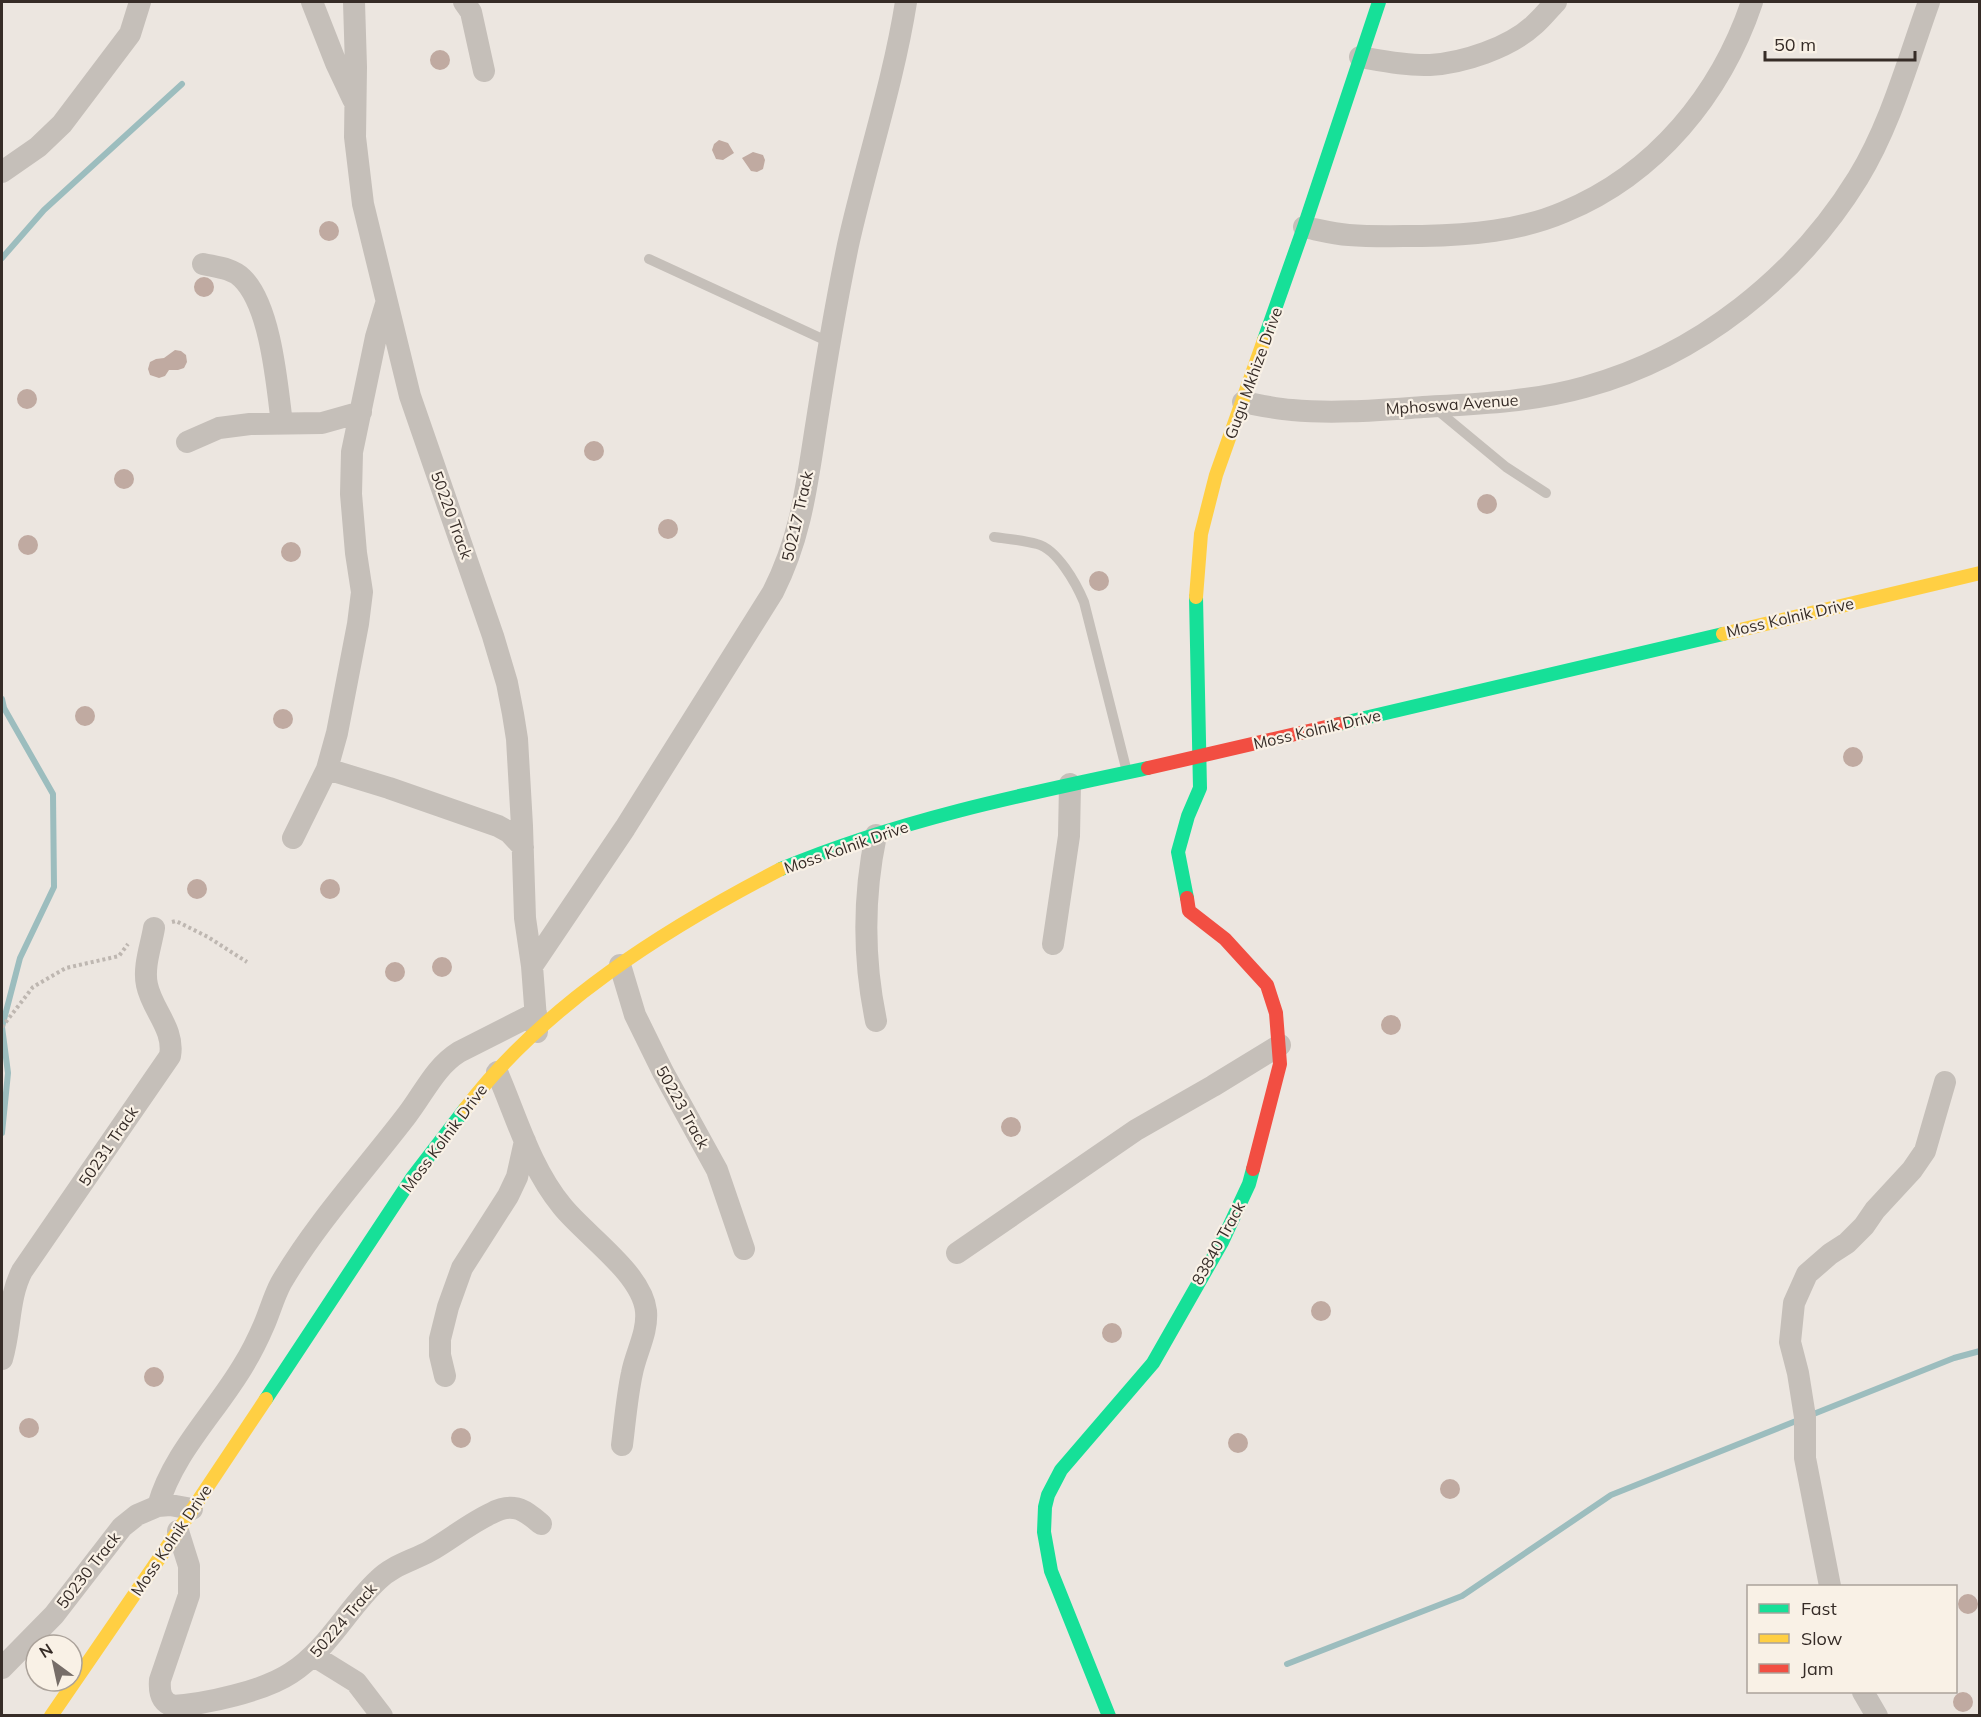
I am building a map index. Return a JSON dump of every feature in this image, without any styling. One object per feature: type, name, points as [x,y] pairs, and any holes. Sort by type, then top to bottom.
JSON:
[{"type":"main road","name":"Gugu Mkhize Drive","points":[[1198,757],[1196,599],[1201,534],[1216,475],[1304,227],[1379,2]]},
{"type":"main road","name":"Moss Kolnik Drive","points":[[51,1716],[178,1532],[412,1178],[461,1114],[536,1022],[670,932],[780,870],[830,849],[934,817],[1980,573]]},
{"type":"main road","name":"83840 Track","points":[[1109,1716],[1051,1571],[1045,1546],[1046,1499],[1051,1485],[1073,1454],[1153,1363],[1222,1242],[1250,1184],[1280,1064],[1276,1013],[1267,985],[1225,939],[1189,911],[1186,885],[1178,852],[1188,816],[1200,788],[1198,757]]},
{"type":"street","points":[[2,172],[38,147],[62,124],[130,34],[140,2]]},
{"type":"street","points":[[312,2],[355,104]]},
{"type":"street","name":"50220 Track","points":[[354,2],[355,137],[363,204],[410,396],[507,682],[517,739],[525,918],[532,966],[536,1022]]},
{"type":"street","points":[[464,2],[471,12],[484,71]]},
{"type":"street","name":"50217 Track","points":[[532,966],[625,828],[773,592],[794,544],[802,509],[829,342],[849,244],[893,69],[906,2]]},
{"type":"street","points":[[1360,57],[1400,64],[1431,65],[1472,57],[1508,44],[1533,26],[1556,2]]},
{"type":"street","points":[[1304,227],[1347,235],[1482,233],[1527,224],[1564,212],[1601,194],[1634,173],[1665,145],[1699,107],[1726,63],[1752,2]]},
{"type":"street","name":"Mphoswa Avenue","points":[[1243,402],[1292,410],[1367,410],[1500,403],[1583,388],[1624,375],[1702,337],[1758,295],[1803,250],[1836,211],[1860,175],[1884,126],[1929,2]]},
{"type":"street","points":[[203,264],[230,270],[242,277],[258,302],[265,323],[282,424]]},
{"type":"street","points":[[293,837],[327,769],[337,733],[358,624],[362,592],[351,494],[352,452],[376,337],[386,304]]},
{"type":"street","points":[[187,442],[219,428],[250,424],[322,423],[361,412]]},
{"type":"street","points":[[327,769],[498,826],[509,832],[522,847]]},
{"type":"street","points":[[1053,944],[1069,836],[1070,784]]},
{"type":"street","points":[[876,835],[869,866],[865,948],[869,987],[876,1021]]},
{"type":"street","name":"50231 Track","points":[[2,1359],[8,1338],[14,1286],[22,1270],[170,1056],[169,1032],[151,999],[146,983],[146,968],[154,928]]},
{"type":"street","name":"50223 Track","points":[[620,966],[635,1015],[663,1072],[717,1170],[744,1249]]},
{"type":"street","points":[[192,1509],[170,1505],[158,1506],[162,1491],[196,1432],[242,1367],[289,1270],[338,1202],[409,1113],[449,1058],[536,1022]]},
{"type":"street","points":[[957,1253],[1136,1130],[1280,1045]]},
{"type":"street","points":[[496,1072],[537,1170],[551,1193],[633,1281],[643,1297],[646,1312],[645,1328],[632,1370],[622,1445]]},
{"type":"street","points":[[1830,1585],[1806,1458],[1805,1417],[1798,1373],[1790,1342],[1794,1303],[1807,1274],[1847,1243],[1918,1161],[1924,1151],[1946,1082]]},
{"type":"street","points":[[445,1376],[440,1339],[448,1307],[462,1268],[508,1197],[517,1177],[525,1141]]},
{"type":"street","name":"50230 Track","points":[[2,1668],[54,1615],[122,1527],[136,1515],[158,1506]]},
{"type":"street","name":"50224 Track","points":[[178,1532],[189,1566],[190,1584],[183,1613],[160,1680],[159,1710],[194,1704],[256,1688],[289,1675],[314,1656],[364,1593],[380,1578],[400,1564],[428,1552],[492,1513],[504,1508],[520,1509],[541,1524]]},
{"type":"street","points":[[314,1656],[356,1682],[382,1716]]},
{"type":"street","points":[[1864,1693],[1877,1716]]},
{"type":"lane","points":[[649,259],[829,342]]},
{"type":"lane","points":[[1433,407],[1506,467],[1546,493]]},
{"type":"lane","points":[[994,537],[1040,544],[1059,560],[1077,585],[1084,602],[1127,772]]},
{"type":"path","points":[[2,1027],[33,987],[66,968],[118,956],[132,940],[154,928],[176,921],[247,962]]},
{"type":"building","points":[[440,50],[447,53],[450,60],[447,67],[440,70],[433,67],[430,60],[433,53]]},
{"type":"building","points":[[719,140],[728,143],[734,153],[723,160],[716,159],[712,150],[714,144]]},
{"type":"building","points":[[753,152],[763,155],[765,160],[763,169],[757,172],[751,171],[742,158]]},
{"type":"building","points":[[329,221],[336,224],[339,231],[336,238],[329,241],[322,238],[319,231],[322,224]]},
{"type":"building","points":[[204,277],[211,280],[214,287],[211,294],[204,297],[197,294],[194,287],[197,280]]},
{"type":"building","points":[[175,350],[186,355],[187,362],[184,368],[169,370],[165,376],[159,378],[150,375],[148,369],[150,362],[164,358]]},
{"type":"building","points":[[27,389],[34,392],[37,399],[34,406],[27,409],[20,406],[17,399],[20,392]]},
{"type":"building","points":[[594,441],[601,444],[604,451],[601,458],[594,461],[587,458],[584,451],[587,444]]},
{"type":"building","points":[[124,469],[131,472],[134,479],[131,486],[124,489],[117,486],[114,479],[117,472]]},
{"type":"building","points":[[1487,494],[1494,497],[1497,504],[1494,511],[1487,514],[1480,511],[1477,504],[1480,497]]},
{"type":"building","points":[[668,519],[675,522],[678,529],[675,536],[668,539],[661,536],[658,529],[661,522]]},
{"type":"building","points":[[28,535],[35,538],[38,545],[35,552],[28,555],[21,552],[18,545],[21,538]]},
{"type":"building","points":[[291,542],[298,545],[301,552],[298,559],[291,562],[284,559],[281,552],[284,545]]},
{"type":"building","points":[[1099,571],[1106,574],[1109,581],[1106,588],[1099,591],[1092,588],[1089,581],[1092,574]]},
{"type":"building","points":[[85,706],[92,709],[95,716],[92,723],[85,726],[78,723],[75,716],[78,709]]},
{"type":"building","points":[[283,709],[290,712],[293,719],[290,726],[283,729],[276,726],[273,719],[276,712]]},
{"type":"building","points":[[1853,747],[1860,750],[1863,757],[1860,764],[1853,767],[1846,764],[1843,757],[1846,750]]},
{"type":"building","points":[[197,879],[204,882],[207,889],[204,896],[197,899],[190,896],[187,889],[190,882]]},
{"type":"building","points":[[330,879],[337,882],[340,889],[337,896],[330,899],[323,896],[320,889],[323,882]]},
{"type":"building","points":[[442,957],[449,960],[452,967],[449,974],[442,977],[435,974],[432,967],[435,960]]},
{"type":"building","points":[[395,962],[402,965],[405,972],[402,979],[395,982],[388,979],[385,972],[388,965]]},
{"type":"building","points":[[1391,1015],[1398,1018],[1401,1025],[1398,1032],[1391,1035],[1384,1032],[1381,1025],[1384,1018]]},
{"type":"building","points":[[1011,1117],[1018,1120],[1021,1127],[1018,1134],[1011,1137],[1004,1134],[1001,1127],[1004,1120]]},
{"type":"building","points":[[1321,1301],[1328,1304],[1331,1311],[1328,1318],[1321,1321],[1314,1318],[1311,1311],[1314,1304]]},
{"type":"building","points":[[1112,1323],[1119,1326],[1122,1333],[1119,1340],[1112,1343],[1105,1340],[1102,1333],[1105,1326]]},
{"type":"building","points":[[154,1367],[161,1370],[164,1377],[161,1384],[154,1387],[147,1384],[144,1377],[147,1370]]},
{"type":"building","points":[[29,1418],[36,1421],[39,1428],[36,1435],[29,1438],[22,1435],[19,1428],[22,1421]]},
{"type":"building","points":[[461,1428],[468,1431],[471,1438],[468,1445],[461,1448],[454,1445],[451,1438],[454,1431]]},
{"type":"building","points":[[1238,1433],[1245,1436],[1248,1443],[1245,1450],[1238,1453],[1231,1450],[1228,1443],[1231,1436]]},
{"type":"building","points":[[1450,1479],[1457,1482],[1460,1489],[1457,1496],[1450,1499],[1443,1496],[1440,1489],[1443,1482]]},
{"type":"building","points":[[1968,1594],[1975,1597],[1978,1604],[1975,1611],[1968,1614],[1961,1611],[1958,1604],[1961,1597]]},
{"type":"building","points":[[1963,1692],[1970,1695],[1973,1702],[1970,1709],[1963,1712],[1956,1709],[1953,1702],[1956,1695]]},
{"type":"waterway","points":[[2,258],[44,210],[182,84]]},
{"type":"waterway","points":[[2,699],[4,708],[53,794],[54,887],[20,958],[2,1027],[8,1073],[2,1133]]},
{"type":"waterway","points":[[1811,1415],[1954,1358],[1980,1351]]},
{"type":"waterway","points":[[1287,1664],[1462,1596],[1611,1495],[1801,1419]]},
{"type":"traffic: fast","points":[[1264,340],[1379,2]]},
{"type":"traffic: fast","points":[[1187,898],[1178,852],[1188,816],[1200,788],[1196,597]]},
{"type":"traffic: fast","points":[[1339,724],[1723,634]]},
{"type":"traffic: fast","points":[[781,869],[870,836],[916,822],[1008,798],[1148,768]]},
{"type":"traffic: fast","points":[[266,1399],[412,1178],[465,1109]]},
{"type":"traffic: fast","points":[[1109,1716],[1051,1571],[1044,1532],[1048,1495],[1061,1470],[1153,1363],[1222,1242],[1249,1184],[1253,1169]]},
{"type":"traffic: slow","points":[[1196,597],[1201,534],[1216,475],[1264,340]]},
{"type":"traffic: slow","points":[[1723,634],[1980,573]]},
{"type":"traffic: slow","points":[[465,1109],[497,1071],[532,1036],[610,972],[694,917],[781,869]]},
{"type":"traffic: slow","points":[[51,1716],[266,1399]]},
{"type":"traffic: jam","points":[[1148,768],[1339,724]]},
{"type":"traffic: jam","points":[[1187,898],[1189,911],[1225,939],[1267,985],[1276,1013],[1280,1064],[1253,1169]]}]
